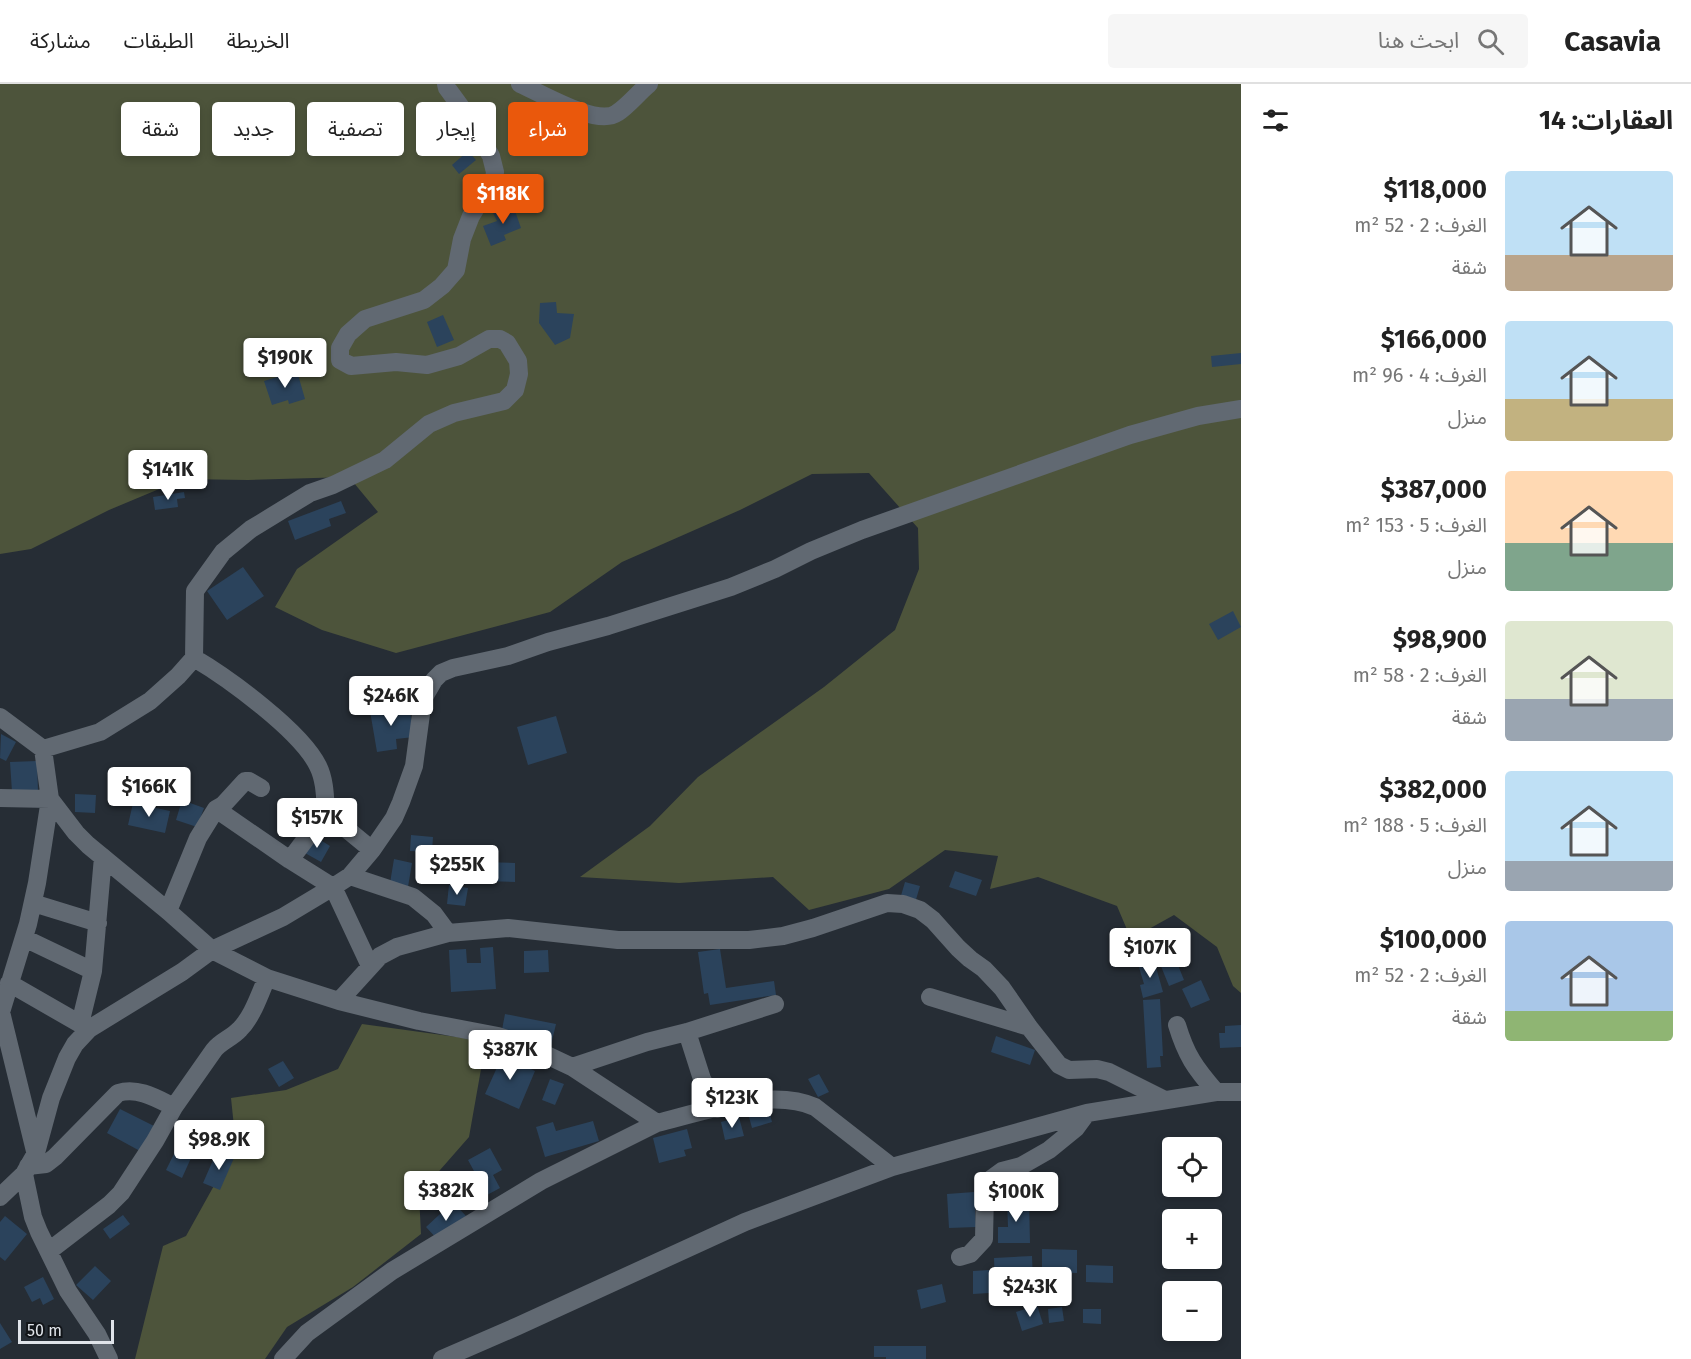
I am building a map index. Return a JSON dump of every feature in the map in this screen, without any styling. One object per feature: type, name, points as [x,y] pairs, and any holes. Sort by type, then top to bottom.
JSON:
[{"type":"street","points":[[43,749],[100,732],[150,701],[178,676],[194,658],[195,591],[223,552],[251,529],[310,494],[385,460],[429,424],[454,413],[504,401],[515,390],[519,374],[518,361],[507,343],[500,339],[489,339],[459,356],[427,365],[396,362],[351,366],[340,360],[340,348],[348,334],[365,319],[424,300],[442,286],[456,270],[462,239],[471,216],[483,196],[493,186],[495,172],[490,156],[446,84]]},
{"type":"street","points":[[520,84],[560,103],[598,117],[617,113],[649,84]]},
{"type":"street","points":[[85,1026],[182,972],[212,950],[283,917],[350,876],[372,850],[394,818],[414,766],[423,699],[441,673],[453,668],[508,656],[731,587],[775,570],[811,551],[862,530],[1130,435],[1198,416],[1241,409]]},
{"type":"street","points":[[194,658],[219,673],[285,726],[319,767],[324,786],[326,812],[290,860]]},
{"type":"street","points":[[0,717],[43,749],[50,799],[33,903],[0,1011],[29,1164],[33,1217],[68,1291],[97,1334],[109,1359]]},
{"type":"street","points":[[168,911],[198,838],[216,809],[245,781],[261,788]]},
{"type":"street","points":[[0,798],[50,799]]},
{"type":"street","points":[[50,799],[76,833],[212,950],[267,978],[339,1001],[385,1013],[498,1036],[523,1044],[572,1067],[657,1123]]},
{"type":"street","points":[[216,809],[333,887],[370,966]]},
{"type":"street","points":[[326,812],[372,850]]},
{"type":"street","points":[[0,1197],[29,1164],[66,1058],[85,1026],[93,971],[103,857]]},
{"type":"street","points":[[350,876],[413,897],[434,914],[448,933]]},
{"type":"street","points":[[33,903],[98,923]]},
{"type":"street","points":[[339,1001],[380,956],[397,947],[448,933],[508,928],[618,940],[749,940],[783,936],[813,928],[887,903],[903,904],[920,910],[933,920],[958,948],[984,969],[1002,988],[1059,1065],[1065,1069],[1081,1071],[1098,1069],[1109,1072],[1165,1100]]},
{"type":"street","points":[[24,938],[93,971]]},
{"type":"street","points":[[49,1251],[121,1193],[174,1107],[220,1043],[236,1033],[246,1023],[267,978]]},
{"type":"street","points":[[9,983],[85,1026]]},
{"type":"street","points":[[930,997],[1029,1027]]},
{"type":"street","points":[[572,1067],[775,1004]]},
{"type":"street","points":[[1177,1025],[1191,1061],[1216,1092]]},
{"type":"street","points":[[687,1032],[702,1079],[717,1109]]},
{"type":"street","points":[[29,1164],[46,1164],[55,1157],[118,1093],[127,1090],[142,1093],[174,1107]]},
{"type":"street","points":[[442,1359],[745,1222],[892,1167],[1087,1113],[1216,1092],[1241,1092]]},
{"type":"street","points":[[283,1359],[307,1333],[392,1271],[541,1181],[657,1123],[776,1098],[805,1103],[815,1107],[892,1167]]},
{"type":"street","points":[[960,1257],[970,1254],[984,1239],[984,1192],[991,1179],[1002,1171],[1021,1166],[1049,1150],[1076,1128],[1087,1113]]},
{"type":"green space","points":[[0,84],[1241,84],[1241,993],[1233,986],[1217,947],[1174,915],[1131,939],[1117,906],[1038,877],[990,889],[998,856],[945,850],[889,889],[809,910],[773,877],[679,883],[580,877],[650,826],[698,777],[824,687],[895,630],[919,569],[918,528],[869,473],[812,474],[740,510],[622,562],[550,612],[396,653],[322,630],[275,607],[297,569],[378,512],[349,477],[183,479],[109,510],[31,549],[0,554]]},
{"type":"green space","points":[[362,1024],[486,1041],[469,1137],[419,1194],[421,1234],[353,1287],[287,1327],[265,1359],[135,1359],[163,1246],[186,1236],[236,1146],[231,1098],[286,1090],[338,1069]]},
{"type":"building","points":[[462,156],[472,156],[476,160],[459,174],[452,165]]},
{"type":"building","points":[[536,183],[540,202],[519,207],[515,188]]},
{"type":"building","points":[[516,204],[519,210],[515,211],[521,228],[504,235],[506,240],[491,246],[483,226],[497,221],[493,213]]},
{"type":"building","points":[[556,302],[557,313],[574,314],[570,338],[555,345],[539,323],[540,303]]},
{"type":"building","points":[[443,315],[454,340],[437,347],[427,322]]},
{"type":"building","points":[[1241,353],[1241,364],[1212,367],[1211,356]]},
{"type":"building","points":[[297,371],[305,399],[289,404],[288,400],[272,405],[264,381]]},
{"type":"building","points":[[184,492],[185,498],[177,499],[178,507],[155,510],[153,497]]},
{"type":"building","points":[[341,501],[346,513],[329,519],[331,526],[295,540],[288,521]]},
{"type":"building","points":[[243,567],[264,596],[227,620],[207,591]]},
{"type":"building","points":[[1233,611],[1241,627],[1218,640],[1209,624]]},
{"type":"building","points":[[409,705],[414,737],[396,739],[397,749],[377,752],[370,711]]},
{"type":"building","points":[[556,716],[567,753],[528,765],[517,727]]},
{"type":"building","points":[[1,734],[16,742],[6,761],[0,758]]},
{"type":"building","points":[[37,761],[38,791],[12,792],[10,762]]},
{"type":"building","points":[[75,794],[96,795],[95,813],[75,812]]},
{"type":"building","points":[[182,800],[204,808],[197,827],[176,820]]},
{"type":"building","points":[[133,803],[170,811],[165,833],[128,825]]},
{"type":"building","points":[[411,835],[433,837],[432,852],[410,851]]},
{"type":"building","points":[[314,836],[330,846],[321,862],[305,853]]},
{"type":"building","points":[[394,859],[412,863],[408,887],[390,883]]},
{"type":"building","points":[[481,862],[515,863],[515,882],[481,881]]},
{"type":"building","points":[[955,871],[982,880],[976,896],[949,887]]},
{"type":"building","points":[[905,882],[920,886],[915,903],[900,899]]},
{"type":"building","points":[[449,885],[468,888],[465,906],[447,904]]},
{"type":"building","points":[[1169,943],[1184,980],[1169,986],[1154,949]]},
{"type":"building","points":[[493,947],[496,989],[451,992],[449,950],[466,949],[467,963],[481,963],[480,948]]},
{"type":"building","points":[[720,949],[726,988],[774,981],[776,995],[710,1005],[708,993],[704,994],[698,952]]},
{"type":"building","points":[[548,950],[549,972],[524,973],[524,951]]},
{"type":"building","points":[[1154,960],[1163,992],[1143,998],[1140,985],[1144,984],[1138,964]]},
{"type":"building","points":[[1201,980],[1210,1000],[1191,1008],[1182,989]]},
{"type":"building","points":[[1160,999],[1163,1056],[1160,1056],[1161,1067],[1147,1068],[1143,1000]]},
{"type":"building","points":[[505,1014],[556,1024],[551,1045],[501,1035]]},
{"type":"building","points":[[1241,1025],[1241,1047],[1220,1048],[1219,1033],[1225,1033],[1225,1026]]},
{"type":"building","points":[[996,1036],[1035,1050],[1030,1065],[991,1052]]},
{"type":"building","points":[[504,1052],[524,1060],[522,1065],[535,1071],[519,1109],[485,1094]]},
{"type":"building","points":[[283,1061],[294,1078],[279,1087],[268,1069]]},
{"type":"building","points":[[819,1074],[829,1092],[818,1097],[808,1079]]},
{"type":"building","points":[[550,1079],[564,1084],[555,1105],[542,1100]]},
{"type":"building","points":[[120,1109],[154,1126],[140,1151],[107,1133]]},
{"type":"building","points":[[769,1111],[772,1122],[752,1128],[749,1117]]},
{"type":"building","points":[[739,1117],[744,1136],[725,1140],[721,1122]]},
{"type":"building","points":[[193,1120],[213,1128],[206,1147],[185,1139]]},
{"type":"building","points":[[593,1121],[599,1141],[545,1157],[536,1127],[553,1122],[556,1131]]},
{"type":"building","points":[[687,1129],[692,1148],[684,1150],[686,1156],[659,1163],[653,1138]]},
{"type":"building","points":[[181,1140],[196,1147],[182,1178],[166,1170]]},
{"type":"building","points":[[490,1148],[502,1170],[493,1175],[500,1188],[487,1195],[468,1160]]},
{"type":"building","points":[[217,1151],[234,1158],[220,1190],[203,1183]]},
{"type":"building","points":[[974,1192],[976,1227],[949,1228],[947,1194]]},
{"type":"building","points":[[1007,1198],[1029,1198],[1030,1243],[998,1243],[998,1227],[1008,1227]]},
{"type":"building","points":[[453,1202],[466,1216],[439,1241],[426,1227]]},
{"type":"building","points":[[123,1215],[130,1224],[110,1239],[103,1229]]},
{"type":"building","points":[[5,1216],[27,1234],[5,1261],[0,1257],[0,1222]]},
{"type":"building","points":[[1042,1249],[1077,1250],[1077,1273],[1042,1272]]},
{"type":"building","points":[[1032,1256],[1033,1282],[995,1283],[994,1258]]},
{"type":"building","points":[[1086,1265],[1113,1266],[1113,1283],[1086,1282]]},
{"type":"building","points":[[95,1266],[111,1281],[93,1300],[76,1285]]},
{"type":"building","points":[[989,1270],[989,1293],[973,1294],[973,1271]]},
{"type":"building","points":[[43,1277],[54,1299],[43,1305],[40,1298],[32,1302],[24,1287]]},
{"type":"building","points":[[942,1284],[946,1302],[921,1309],[917,1290]]},
{"type":"building","points":[[1037,1305],[1043,1324],[1022,1331],[1016,1312]]},
{"type":"building","points":[[1062,1307],[1064,1321],[1049,1323],[1048,1309]]},
{"type":"building","points":[[1083,1309],[1101,1309],[1101,1324],[1083,1323]]},
{"type":"building","points":[[0,1323],[12,1342],[0,1349]]},
{"type":"building","points":[[874,1346],[926,1346],[926,1359],[874,1357]]}]
